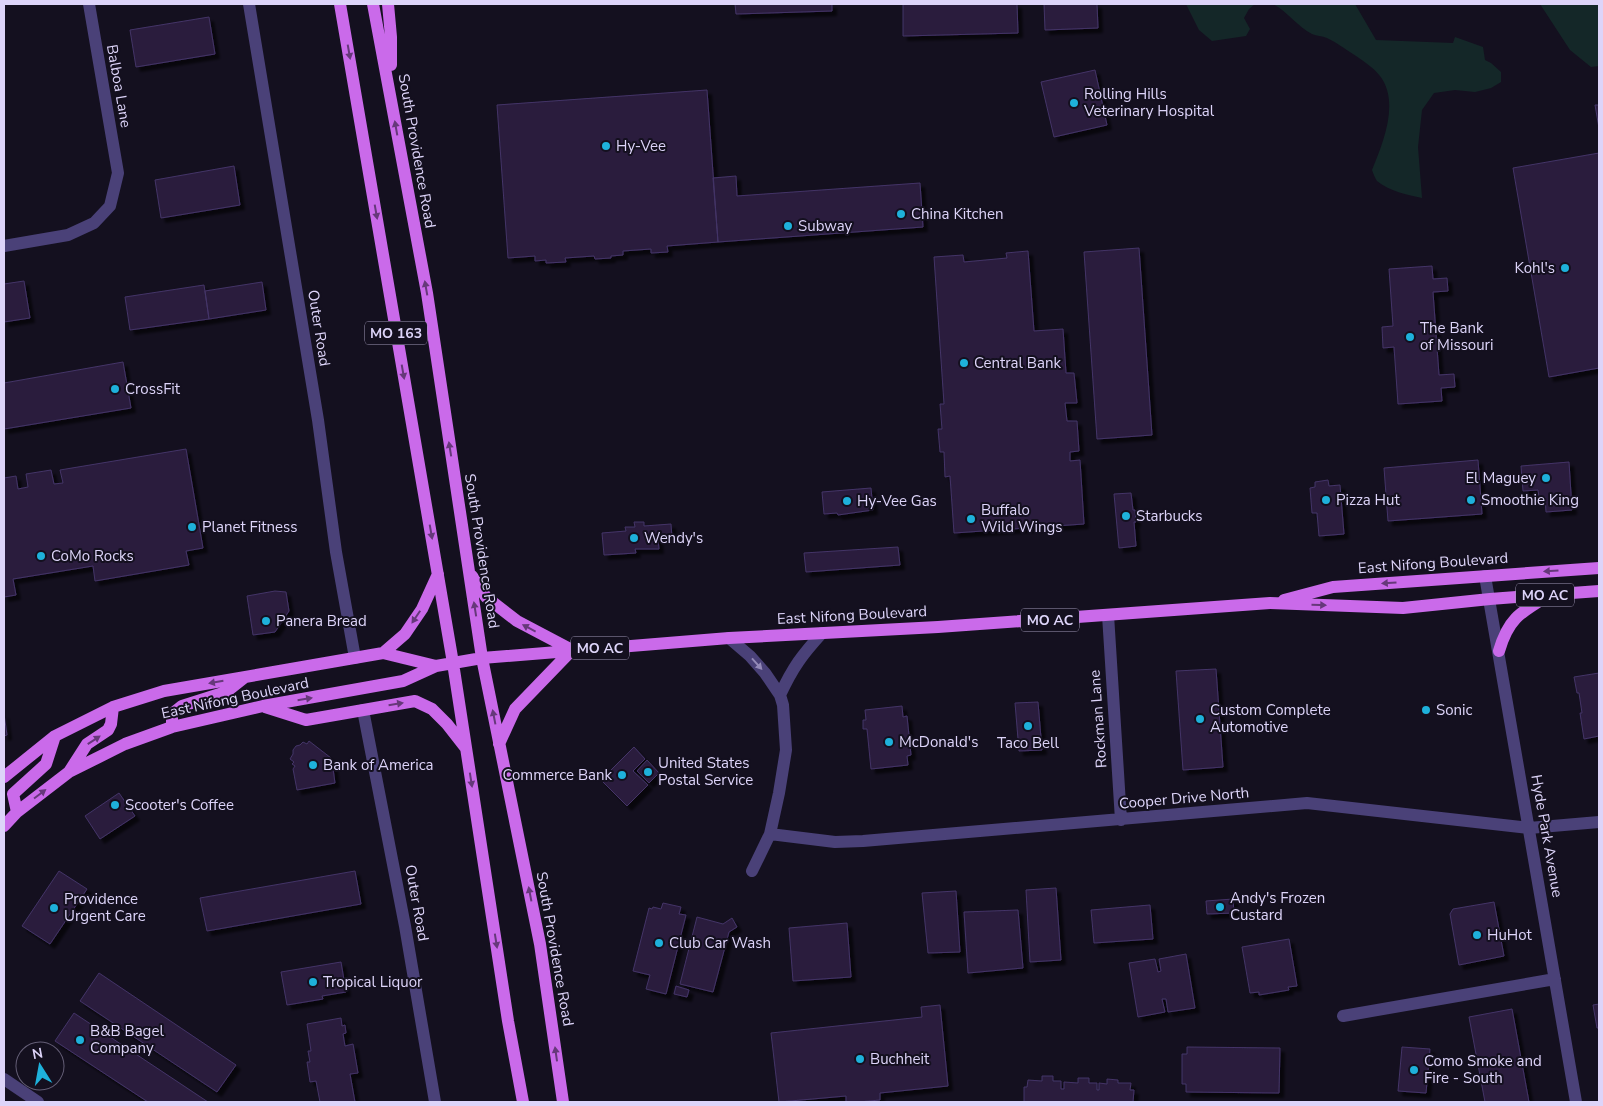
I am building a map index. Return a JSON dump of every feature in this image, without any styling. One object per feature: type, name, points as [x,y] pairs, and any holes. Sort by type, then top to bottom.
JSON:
[{"type":"main road","name":"MO 163","points":[[340,4],[453,663],[508,1021],[523,1102]]},
{"type":"main road","name":"South Providence Road","points":[[373,4],[427,293],[482,658],[540,944],[563,1102]]},
{"type":"main road","points":[[388,4],[391,37],[390,96]]},
{"type":"main road","name":"East Nifong Boulevard","points":[[1270,604],[1332,587],[1599,568]]},
{"type":"main road","points":[[469,570],[486,597],[517,621],[572,650],[515,709],[500,744]]},
{"type":"main road","points":[[384,653],[405,634],[422,608],[438,574]]},
{"type":"main road","name":"East Nifong Boulevard","points":[[4,826],[17,812],[69,772],[125,744],[172,727],[263,706],[403,681],[436,666],[482,658],[729,638],[1270,604],[1403,608],[1599,591]]},
{"type":"main road","points":[[1499,651],[1503,636],[1517,616],[1550,595]]},
{"type":"main road","name":"East Nifong Boulevard","points":[[4,777],[55,736],[113,707],[164,691],[384,653],[436,666]]},
{"type":"main road","points":[[172,727],[172,714],[176,710],[182,706],[226,692],[247,676]]},
{"type":"main road","points":[[263,706],[306,720],[415,701],[432,709],[447,724],[466,750]]},
{"type":"main road","points":[[69,772],[87,744],[108,730],[111,724],[113,707]]},
{"type":"main road","points":[[17,812],[13,794],[46,764],[55,736]]},
{"type":"street","name":"Balboa Lane","points":[[4,246],[68,235],[94,223],[110,206],[118,173],[89,4]]},
{"type":"street","name":"Outer Road","points":[[249,4],[318,420],[336,552],[355,658]]},
{"type":"street","name":"Hyde Park Avenue","points":[[1485,576],[1576,1102]]},
{"type":"street","name":"Rockman Lane","points":[[1108,615],[1121,820]]},
{"type":"street","points":[[780,694],[790,672],[800,657],[822,633]]},
{"type":"street","points":[[729,638],[750,656],[780,694],[786,750],[770,834],[752,871]]},
{"type":"street","name":"Outer Road","points":[[363,710],[405,926],[435,1102]]},
{"type":"street","name":"Cooper Drive North","points":[[770,834],[835,842],[1121,820],[1307,803],[1529,828],[1599,822]]},
{"type":"street","points":[[1343,1016],[1555,979]]},
{"type":"street","points":[[4,1079],[38,1102]]},
{"type":"green space","points":[[1186,4],[1255,4],[1249,9],[1244,18],[1250,29],[1246,36],[1212,41],[1199,30]]},
{"type":"green space","points":[[1273,4],[1355,4],[1376,40],[1453,43],[1455,37],[1483,47],[1485,60],[1501,72],[1501,82],[1491,88],[1475,92],[1455,90],[1434,93],[1422,110],[1418,147],[1422,198],[1387,187],[1377,181],[1372,170],[1388,123],[1389,98],[1386,86],[1380,76],[1367,64],[1337,44],[1327,38],[1307,31]]},
{"type":"green space","points":[[1540,4],[1599,4],[1599,66],[1591,67],[1570,50]]},
{"type":"building","points":[[735,4],[832,4],[832,11],[736,14]]},
{"type":"building","points":[[903,4],[1017,4],[1018,33],[903,36]]},
{"type":"building","points":[[1044,4],[1097,4],[1098,28],[1045,30]]},
{"type":"building","points":[[209,17],[215,54],[136,67],[130,30]]},
{"type":"building","name":"Rolling Hills Veterinary Hospital","points":[[1095,70],[1107,125],[1054,137],[1041,82]]},
{"type":"building","name":"Hy-Vee","points":[[707,90],[718,242],[667,246],[668,252],[651,253],[651,249],[623,251],[623,255],[611,256],[611,258],[595,259],[594,256],[565,258],[566,262],[546,263],[546,260],[535,261],[535,256],[508,258],[497,105]]},
{"type":"building","points":[[1595,105],[1599,105],[1599,128]]},
{"type":"building","name":"Kohl's","points":[[1599,153],[1599,368],[1549,377],[1513,168]]},
{"type":"building","points":[[234,166],[240,205],[161,218],[155,180]]},
{"type":"building","points":[[736,176],[737,196],[920,183],[923,227],[718,242],[713,178]]},
{"type":"building","points":[[1139,248],[1152,435],[1097,439],[1084,252]]},
{"type":"building","points":[[1028,251],[1034,331],[1063,329],[1066,373],[1074,373],[1077,403],[1065,403],[1067,421],[1077,421],[1079,451],[1070,452],[1070,461],[1080,460],[1084,524],[954,533],[950,476],[945,477],[944,452],[940,452],[938,429],[942,429],[940,404],[944,404],[934,257],[963,255],[964,262],[1007,258],[1006,253]]},
{"type":"building","name":"The Bank of Missouri","points":[[1432,266],[1433,279],[1447,278],[1448,291],[1433,292],[1439,375],[1454,374],[1455,387],[1441,388],[1442,401],[1398,404],[1394,347],[1383,348],[1382,327],[1393,326],[1389,269]]},
{"type":"building","points":[[24,281],[30,318],[4,322],[4,284]]},
{"type":"building","points":[[262,282],[266,310],[209,319],[205,291]]},
{"type":"building","points":[[204,285],[209,319],[130,330],[125,297]]},
{"type":"building","points":[[123,362],[131,408],[4,429],[4,383]]},
{"type":"building","points":[[186,449],[203,548],[186,551],[189,565],[95,581],[93,566],[13,579],[16,595],[4,597],[4,478],[16,476],[18,489],[28,487],[26,474],[51,470],[54,484],[63,483],[60,470]]},
{"type":"building","points":[[1478,460],[1482,514],[1388,521],[1384,468]]},
{"type":"building","name":"El Maguey","points":[[1569,462],[1572,510],[1546,512],[1545,497],[1539,497],[1538,490],[1523,491],[1521,466]]},
{"type":"building","name":"Pizza Hut","points":[[1328,480],[1329,486],[1340,485],[1344,534],[1319,536],[1317,513],[1312,513],[1310,488],[1315,487],[1315,482]]},
{"type":"building","name":"Hy-Vee Gas","points":[[871,488],[873,510],[838,515],[837,513],[824,514],[822,492]]},
{"type":"building","name":"Starbucks","points":[[1131,493],[1133,510],[1135,510],[1136,546],[1119,548],[1114,494]]},
{"type":"building","name":"Wendy's","points":[[634,522],[644,522],[644,526],[671,524],[672,538],[658,539],[659,549],[635,549],[636,553],[604,555],[602,533],[626,531],[625,527],[635,527]]},
{"type":"building","points":[[898,547],[900,565],[806,572],[804,553]]},
{"type":"building","name":"Panera Bread","points":[[275,591],[286,592],[289,611],[275,632],[253,635],[247,596]]},
{"type":"building","name":"Custom Complete Automotive","points":[[1216,669],[1223,767],[1183,770],[1176,671]]},
{"type":"building","points":[[1599,673],[1599,736],[1584,739],[1579,693],[1577,693],[1574,677]]},
{"type":"building","name":"Taco Bell","points":[[1038,702],[1042,750],[1019,751],[1015,703]]},
{"type":"building","name":"McDonald's","points":[[902,706],[903,717],[907,716],[911,755],[907,756],[908,765],[871,769],[867,729],[863,729],[863,720],[866,720],[865,710]]},
{"type":"building","points":[[4,714],[7,735],[4,736]]},
{"type":"building","name":"Bank of America","points":[[309,741],[331,758],[329,760],[332,761],[335,783],[297,790],[293,769],[295,766],[292,764],[294,762],[290,759],[296,746],[303,742],[307,744]]},
{"type":"building","name":"Commerce Bank","points":[[634,747],[645,759],[633,771],[648,785],[627,806],[601,780]]},
{"type":"building","name":"United States Postal Service","points":[[647,760],[659,773],[649,783],[637,771]]},
{"type":"building","name":"Scooter's Coffee","points":[[119,793],[135,816],[100,839],[85,816]]},
{"type":"building","name":"Providence Urgent Care","points":[[59,871],[87,889],[50,944],[22,926]]},
{"type":"building","points":[[355,871],[361,904],[207,931],[200,898]]},
{"type":"building","points":[[1056,888],[1061,960],[1030,962],[1026,890]]},
{"type":"building","points":[[956,891],[960,952],[928,953],[922,893]]},
{"type":"building","name":"Andy's Frozen Custard","points":[[1233,899],[1234,913],[1207,914],[1206,901]]},
{"type":"building","name":"HuHot","points":[[1494,902],[1504,956],[1459,965],[1450,914],[1453,909]]},
{"type":"building","name":"Club Car Wash","points":[[663,903],[681,907],[679,914],[686,915],[666,994],[646,989],[650,975],[633,971],[649,908],[661,909]]},
{"type":"building","points":[[1150,905],[1153,939],[1094,943],[1091,910]]},
{"type":"building","points":[[1018,910],[1023,968],[968,973],[964,912]]},
{"type":"building","points":[[697,917],[723,924],[732,918],[737,927],[729,932],[713,992],[680,984]]},
{"type":"building","points":[[847,923],[851,977],[793,981],[789,928]]},
{"type":"building","points":[[1289,939],[1297,986],[1288,987],[1289,990],[1259,995],[1259,992],[1250,993],[1242,947]]},
{"type":"building","points":[[1186,954],[1195,1008],[1168,1012],[1166,999],[1162,999],[1165,1012],[1138,1017],[1129,963],[1155,959],[1158,972],[1161,971],[1159,959]]},
{"type":"building","name":"Tropical Liquor","points":[[341,962],[346,992],[322,996],[323,999],[287,1005],[281,972]]},
{"type":"building","points":[[99,973],[236,1065],[217,1092],[80,1001]]},
{"type":"building","points":[[676,986],[689,990],[687,997],[674,994]]},
{"type":"building","points":[[1599,1004],[1599,1028],[1597,1028],[1593,1005]]},
{"type":"building","name":"Buchheit","points":[[940,1005],[948,1086],[880,1093],[880,1100],[846,1102],[846,1096],[779,1102],[771,1033],[922,1017],[921,1007]]},
{"type":"building","points":[[1512,1009],[1529,1102],[1485,1102],[1469,1017]]},
{"type":"building","points":[[74,1013],[208,1102],[148,1102],[65,1048],[65,1041],[55,1041]]},
{"type":"building","points":[[341,1018],[342,1026],[345,1025],[346,1033],[343,1034],[345,1046],[353,1044],[358,1073],[350,1074],[355,1102],[320,1102],[316,1081],[310,1082],[307,1062],[310,1062],[308,1051],[311,1051],[307,1024]]},
{"type":"building","points":[[1187,1047],[1280,1048],[1279,1093],[1186,1092],[1186,1084],[1182,1084],[1182,1054],[1187,1054]]},
{"type":"building","name":"Como Smoke and Fire - South","points":[[1402,1047],[1430,1049],[1426,1093],[1398,1091]]},
{"type":"building","points":[[1042,1076],[1053,1076],[1053,1081],[1061,1081],[1061,1089],[1064,1089],[1064,1082],[1078,1083],[1078,1078],[1089,1078],[1089,1083],[1097,1083],[1097,1090],[1099,1090],[1099,1083],[1107,1084],[1107,1079],[1118,1080],[1118,1083],[1131,1083],[1130,1090],[1134,1090],[1133,1102],[1024,1102],[1024,1087],[1027,1087],[1028,1080],[1042,1081]]},
{"type":"place","name":"Rolling Hills Veterinary Hospital","points":[[1074,103]]},
{"type":"place","name":"Hy-Vee","points":[[606,146]]},
{"type":"place","name":"China Kitchen","points":[[901,214]]},
{"type":"place","name":"Subway","points":[[788,226]]},
{"type":"place","name":"Kohl's","points":[[1565,268]]},
{"type":"place","name":"The Bank of Missouri","points":[[1410,337]]},
{"type":"place","name":"Central Bank","points":[[964,363]]},
{"type":"place","name":"CrossFit","points":[[115,389]]},
{"type":"place","name":"El Maguey","points":[[1546,478]]},
{"type":"place","name":"Pizza Hut","points":[[1326,500]]},
{"type":"place","name":"Smoothie King","points":[[1471,500]]},
{"type":"place","name":"Hy-Vee Gas","points":[[847,501]]},
{"type":"place","name":"Starbucks","points":[[1126,516]]},
{"type":"place","name":"Buffalo Wild Wings","points":[[971,519]]},
{"type":"place","name":"Planet Fitness","points":[[192,527]]},
{"type":"place","name":"Wendy's","points":[[634,538]]},
{"type":"place","name":"CoMo Rocks","points":[[41,556]]},
{"type":"place","name":"Panera Bread","points":[[266,621]]},
{"type":"place","name":"Sonic","points":[[1426,710]]},
{"type":"place","name":"Custom Complete Automotive","points":[[1200,719]]},
{"type":"place","name":"Taco Bell","points":[[1028,726]]},
{"type":"place","name":"McDonald's","points":[[889,742]]},
{"type":"place","name":"Bank of America","points":[[313,765]]},
{"type":"place","name":"United States Postal Service","points":[[648,772]]},
{"type":"place","name":"Commerce Bank","points":[[622,775]]},
{"type":"place","name":"Scooter's Coffee","points":[[115,805]]},
{"type":"place","name":"Andy's Frozen Custard","points":[[1220,907]]},
{"type":"place","name":"Providence Urgent Care","points":[[54,908]]},
{"type":"place","name":"HuHot","points":[[1477,935]]},
{"type":"place","name":"Club Car Wash","points":[[659,943]]},
{"type":"place","name":"Tropical Liquor","points":[[313,982]]},
{"type":"place","name":"B&B Bagel Company","points":[[80,1040]]},
{"type":"place","name":"Buchheit","points":[[860,1059]]},
{"type":"place","name":"Como Smoke and Fire - South","points":[[1414,1070]]}]
